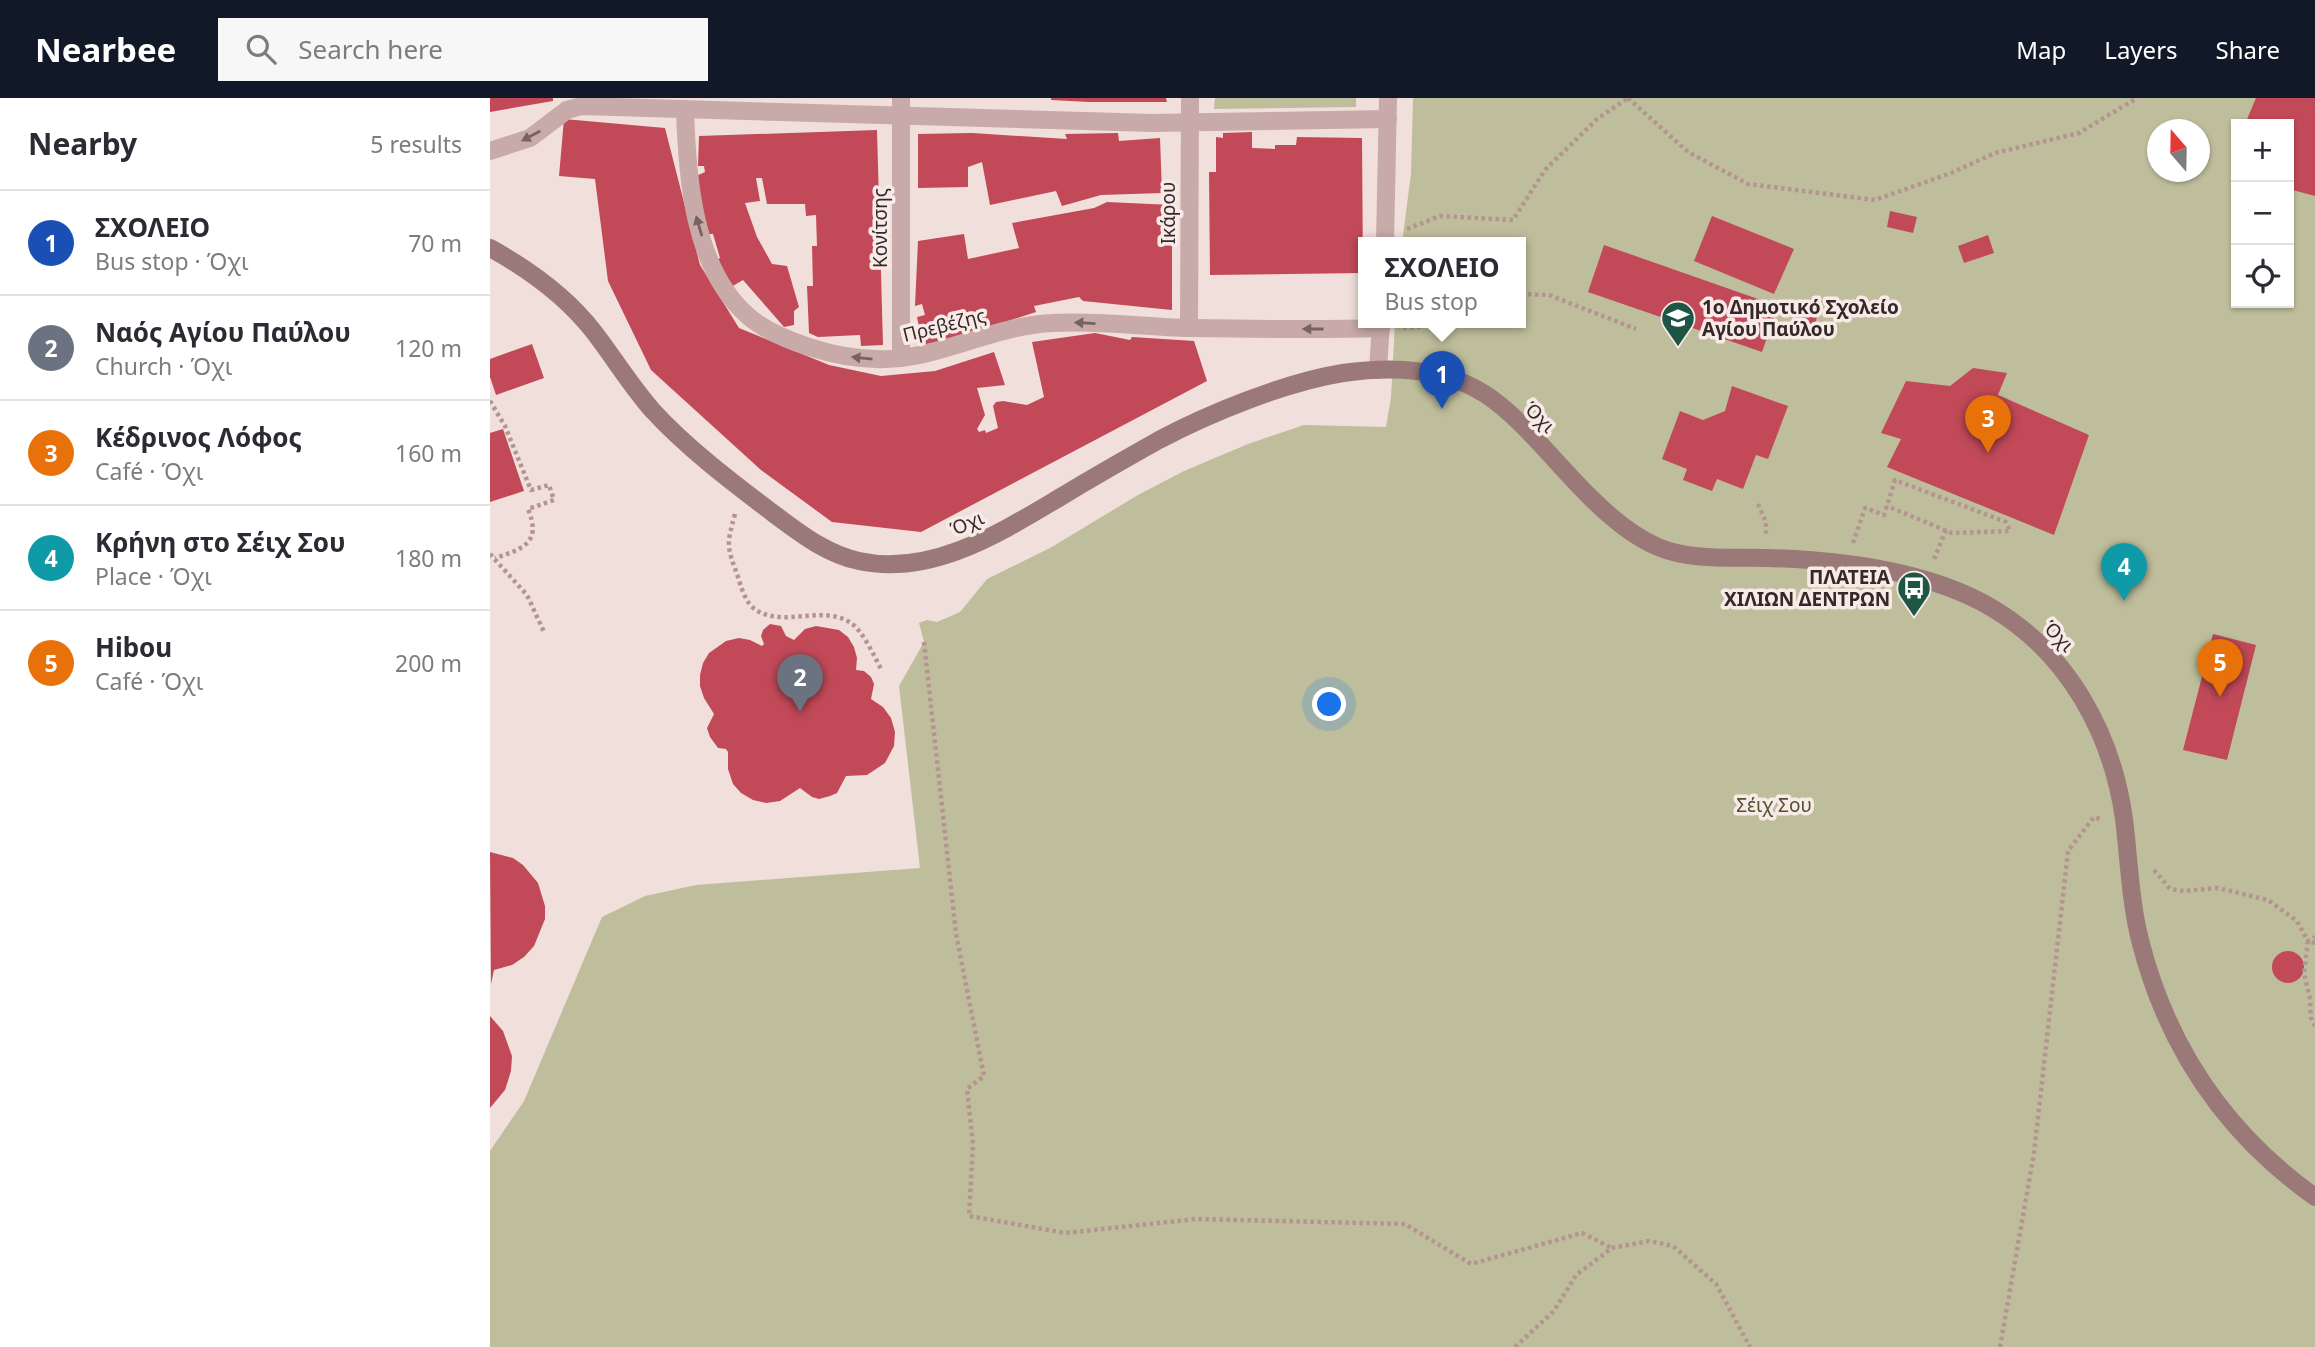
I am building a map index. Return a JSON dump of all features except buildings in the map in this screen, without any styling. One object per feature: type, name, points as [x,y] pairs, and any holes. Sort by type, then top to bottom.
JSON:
[{"type":"main road","name":"Όχι","points":[[490,248],[533,274],[563,297],[597,335],[654,411],[742,490],[808,539],[862,562],[928,560],[963,548],[1013,526],[1139,451],[1199,420],[1312,380],[1337,374],[1402,369],[1435,373],[1483,393],[1504,410],[1604,510],[1632,533],[1656,547],[1687,555],[1812,559],[1897,573],[1953,589],[1991,607],[2032,636],[2062,669],[2091,712],[2112,765],[2120,795],[2138,934],[2157,998],[2187,1060],[2221,1109],[2253,1144],[2288,1177],[2315,1197]]},
{"type":"street","name":"Κονίτσης","points":[[901,98],[901,358]]},
{"type":"street","name":"Ικάρου","points":[[1189,328],[1190,98]]},
{"type":"street","points":[[1385,237],[1388,98]]},
{"type":"street","points":[[490,151],[538,134],[561,114],[575,107],[1189,124],[1388,119]]},
{"type":"street","name":"Πρεβέζης","points":[[685,109],[688,174],[693,205],[712,264],[733,302],[761,326],[800,344],[850,357],[884,360],[1029,325],[1074,322],[1189,328],[1358,326]]},
{"type":"street","points":[[1378,370],[1381,328]]},
{"type":"path","points":[[1385,237],[1440,216],[1514,220],[1545,170],[1597,119],[1628,98],[1688,152],[1748,184],[1875,200],[1951,173],[1995,153],[2079,133],[2137,98]]},
{"type":"path","points":[[1526,295],[1549,295],[1636,329]]},
{"type":"path","points":[[490,401],[493,411],[505,426],[531,490],[549,485],[554,500],[528,509],[534,524],[532,537],[527,545],[495,558]]},
{"type":"path","points":[[1846,564],[1865,508],[1885,515],[1895,480],[2006,522],[2010,531],[1952,533],[1888,506]]},
{"type":"path","points":[[742,490],[727,543],[744,593],[754,609],[776,617],[830,615],[852,624],[881,668]]},
{"type":"path","points":[[1758,503],[1766,522],[1767,558]]},
{"type":"path","points":[[1936,554],[1946,530]]},
{"type":"path","points":[[490,554],[527,595],[544,632]]},
{"type":"path","points":[[924,642],[956,934],[984,1076],[967,1089],[973,1144],[969,1216],[1066,1233],[1195,1219],[1405,1223],[1471,1264],[1583,1233],[1612,1248]]},
{"type":"path","points":[[2000,1347],[2034,1153],[2068,851],[2094,817],[2125,830]]},
{"type":"path","points":[[2170,889],[2184,891],[2218,888],[2268,900],[2297,921],[2308,941],[2304,974],[2311,1018],[2315,1026]]},
{"type":"path","points":[[2308,941],[2315,937]]},
{"type":"path","points":[[2308,941],[2315,943]]},
{"type":"path","points":[[1515,1347],[1554,1311],[1576,1275],[1612,1248],[1649,1241],[1674,1246],[1716,1284],[1750,1347]]},
{"type":"green space","points":[[1215,98],[1356,98],[1356,107],[1214,109]]},
{"type":"green space","name":"Σέιχ Σου","points":[[1413,98],[2315,98],[2315,1347],[490,1347],[490,1151],[524,1101],[602,917],[645,896],[696,885],[920,868],[899,686],[924,642],[919,623],[927,620],[937,622],[960,612],[987,579],[1050,548],[1138,495],[1184,471],[1248,444],[1304,425],[1386,427],[1391,397],[1395,328],[1526,328],[1526,237],[1403,237],[1411,174]]},
{"type":"place","name":"1ο Δημοτικό Σχολείο Αγίου Παύλου","points":[[1678,348]]},
{"type":"place","name":"ΣΧΟΛΕΙΟ","points":[[1442,409]]},
{"type":"place","name":"Κέδρινος Λόφος","points":[[1988,453]]},
{"type":"place","name":"Kρήνη στο Σέιχ Σου","points":[[2124,601]]},
{"type":"place","name":"ΠΛΑΤΕΙΑ ΧΙΛΙΩΝ ΔΕΝΤΡΩΝ","points":[[1914,618]]},
{"type":"place","name":"Hibou","points":[[2220,697]]},
{"type":"place","name":"Ναός Αγίου Παύλου","points":[[800,712]]}]
